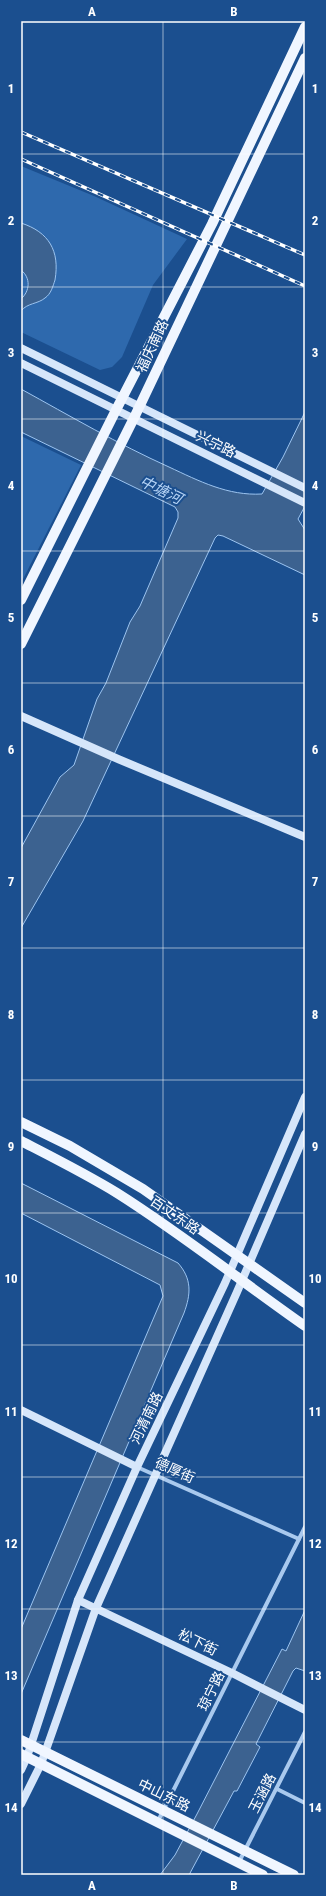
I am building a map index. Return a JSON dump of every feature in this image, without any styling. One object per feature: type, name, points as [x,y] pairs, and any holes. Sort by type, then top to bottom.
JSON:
[{"type":"main road","name":"福庆南路","points":[[21,600],[122,397],[212,224],[305,27]]},
{"type":"main road","name":"福庆南路","points":[[21,644],[134,418],[305,58]]},
{"type":"main road","points":[[21,348],[140,405],[305,488]]},
{"type":"main road","name":"兴宁路","points":[[21,363],[305,503]]},
{"type":"main road","points":[[21,716],[118,759],[305,837]]},
{"type":"main road","name":"河清南路","points":[[21,1770],[24,1756],[31,1745],[78,1600],[137,1468],[230,1272],[305,1097]]},
{"type":"main road","name":"百丈东路","points":[[21,1122],[70,1146],[143,1189],[305,1303]]},
{"type":"main road","points":[[21,1804],[42,1764],[44,1752],[96,1608],[154,1474],[250,1263],[305,1134]]},
{"type":"main road","name":"百丈东路","points":[[21,1141],[59,1160],[118,1194],[182,1237],[305,1326]]},
{"type":"main road","name":"德厚街","points":[[21,1410],[137,1468]]},
{"type":"main road","name":"松下街","points":[[78,1600],[232,1673],[305,1710]]},
{"type":"main road","name":"中山东路","points":[[21,1740],[294,1875]]},
{"type":"main road","name":"中山东路","points":[[24,1756],[263,1875]]},
{"type":"street","name":"德厚街","points":[[137,1468],[154,1474],[299,1540]]},
{"type":"street","name":"琼宁路","points":[[158,1822],[305,1527]]},
{"type":"street","name":"玉涵路","points":[[239,1863],[305,1732]]},
{"type":"street","points":[[277,1789],[305,1803]]},
{"type":"shaded area","points":[[21,166],[94,196],[187,239],[153,285],[122,357],[112,367],[100,370],[21,332]]},
{"type":"shaded area","points":[[21,436],[81,465],[21,583]]},
{"type":"water","points":[[21,223],[31,227],[45,237],[54,252],[56,270],[55,280],[49,294],[42,300],[26,306],[21,311],[21,299],[28,288],[28,281],[21,270]]},
{"type":"water","name":"中塘河","points":[[21,389],[113,439],[191,477],[226,490],[249,494],[262,494],[283,457],[305,412],[305,506],[298,519],[305,530],[305,575],[223,536],[218,535],[215,538],[83,821],[21,928],[21,848],[60,777],[74,765],[97,699],[106,683],[130,622],[140,606],[178,518],[178,512],[175,507],[21,432]]},
{"type":"water","points":[[21,1183],[178,1263],[186,1275],[189,1293],[184,1313],[21,1694],[21,1629],[163,1296],[160,1285],[21,1213]]},
{"type":"water","points":[[305,1610],[305,1671],[296,1668],[293,1671],[256,1744],[260,1747],[237,1791],[234,1791],[189,1875],[160,1875],[175,1855],[282,1649],[286,1651]]},
{"type":"railway","points":[[21,132],[305,255]]},
{"type":"railway","points":[[21,159],[305,286]]}]
